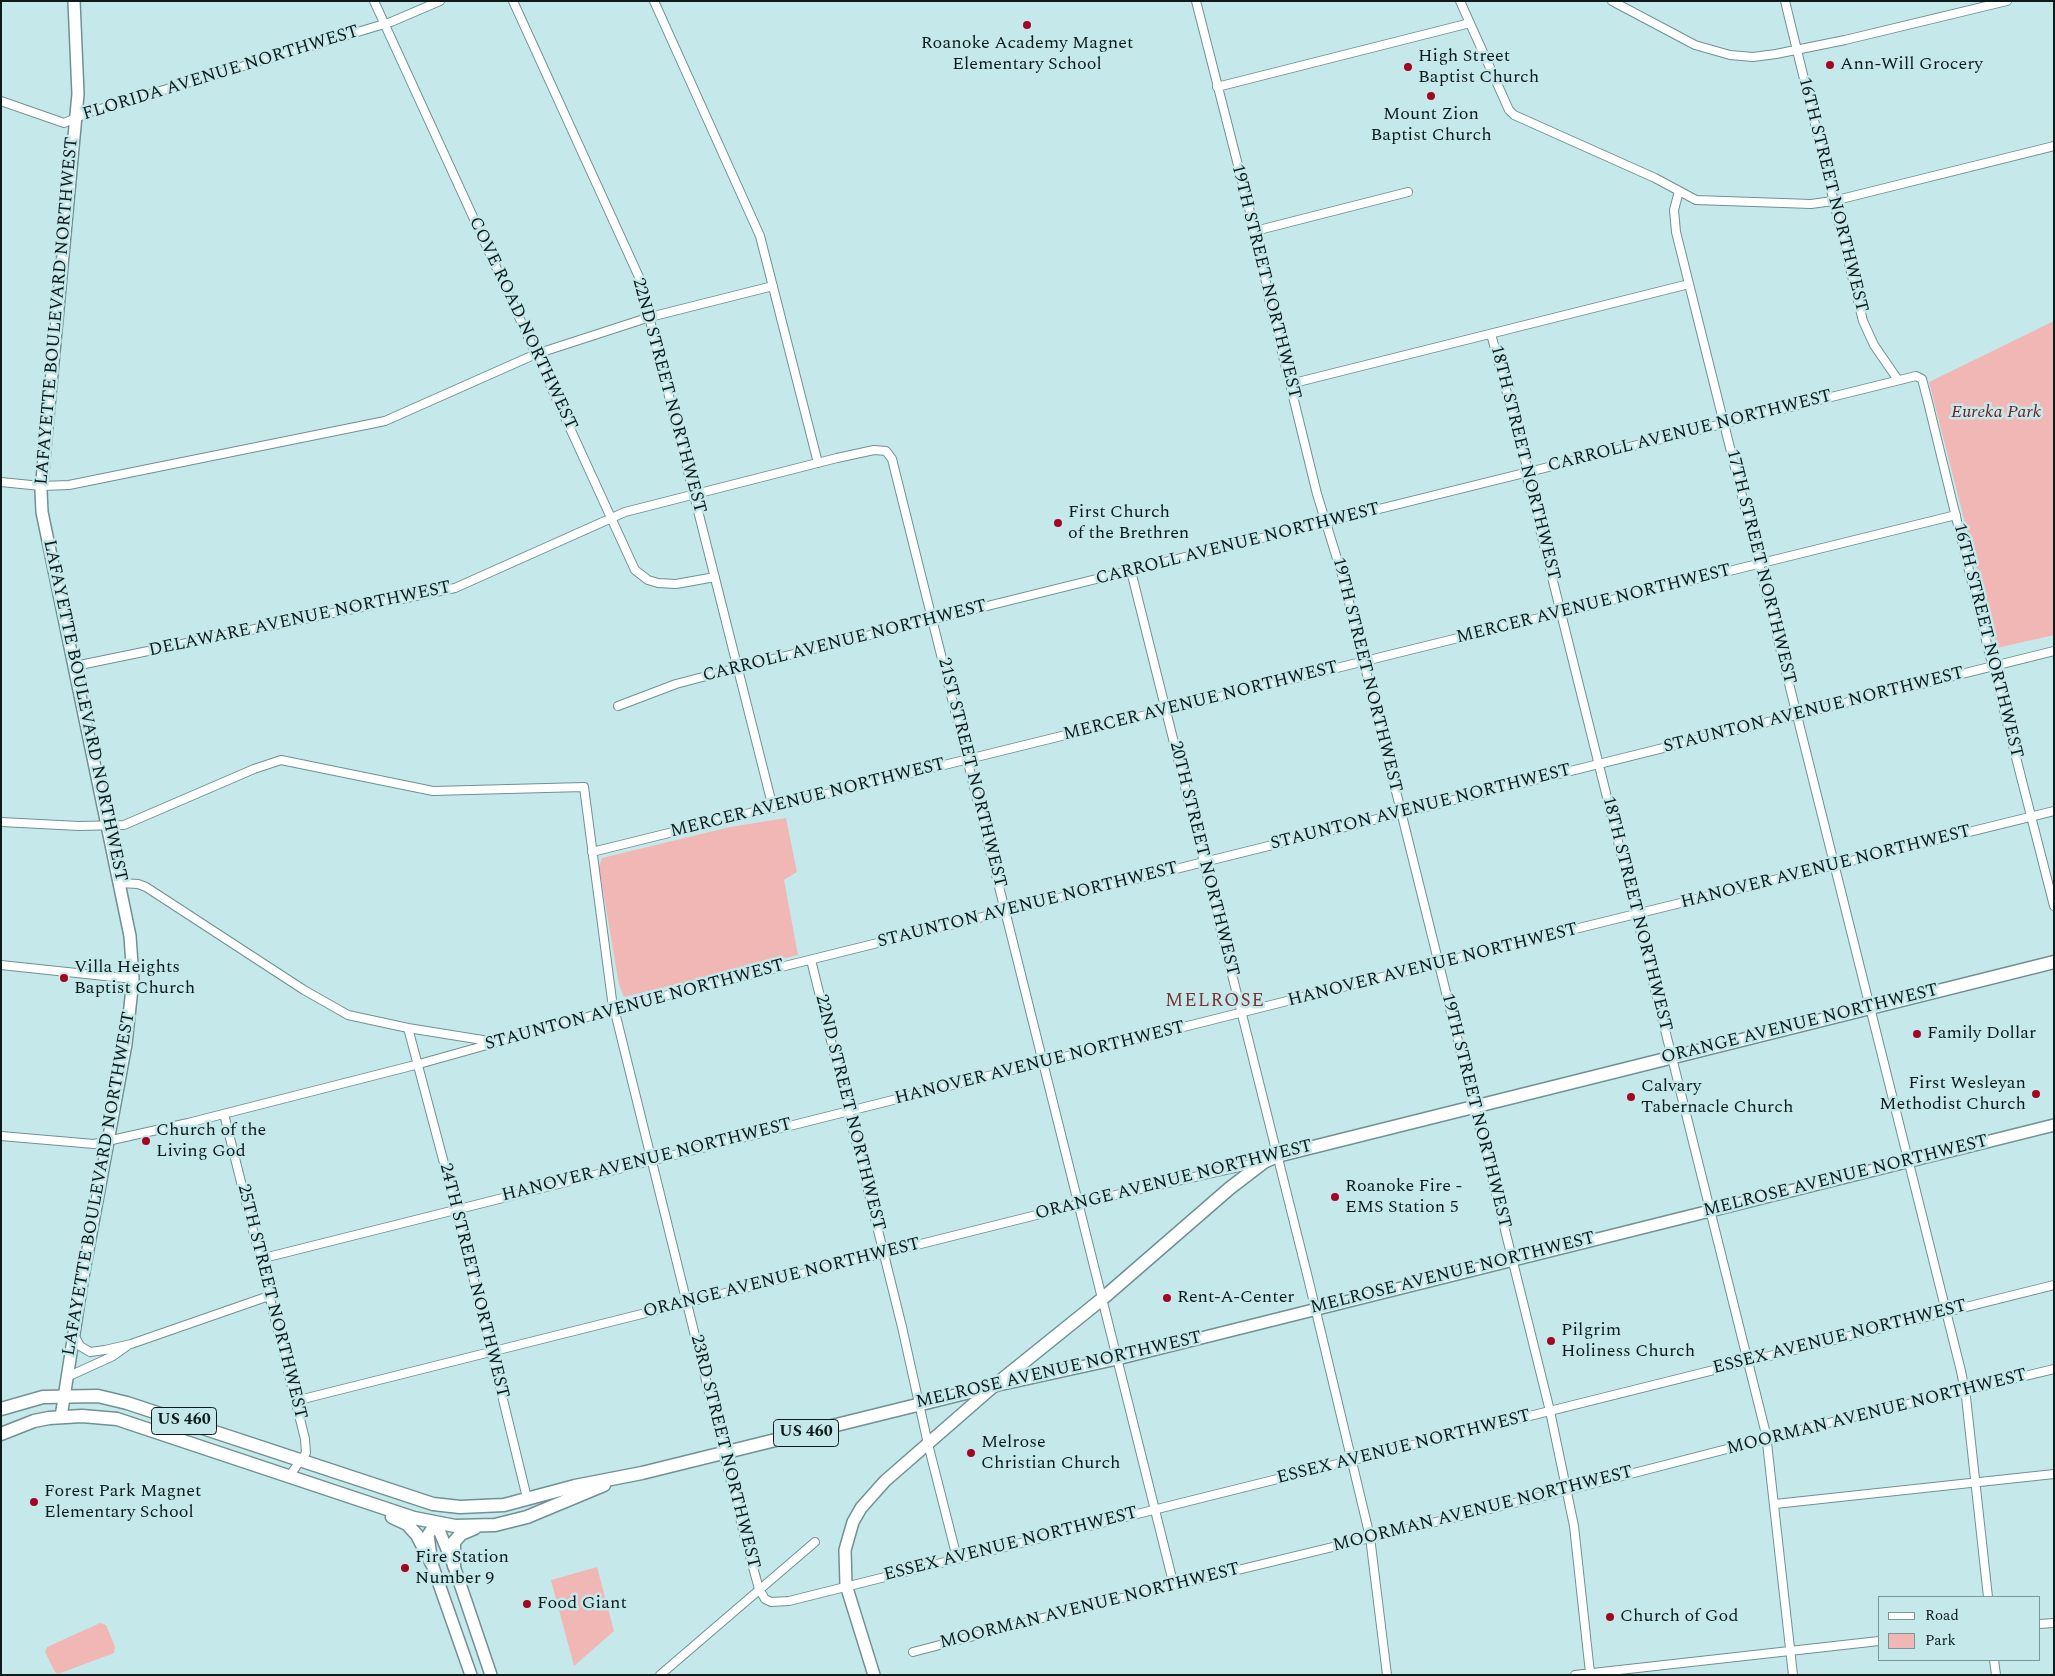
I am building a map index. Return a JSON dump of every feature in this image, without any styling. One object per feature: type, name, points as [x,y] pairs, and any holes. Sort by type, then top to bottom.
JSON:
[{"type":"main road","name":"LAFAYETTE BOULEVARD NORTHWEST","points":[[61,1416],[107,1141],[126,1044],[133,979],[131,943],[120,883],[42,512],[41,486],[78,94],[74,1]]},
{"type":"main road","name":"ORANGE AVENUE NORTHWEST","points":[[1264,1162],[1277,1156],[2054,962]]},
{"type":"main road","name":"MELROSE AVENUE NORTHWEST","points":[[1,1409],[30,1399],[98,1396],[127,1402],[433,1504],[460,1507],[504,1504],[725,1453],[994,1386],[1117,1359],[2054,1125]]},
{"type":"main road","name":"US 460","points":[[994,1386],[1102,1299],[1230,1188],[1264,1162]]},
{"type":"main road","points":[[874,1675],[846,1585],[845,1550],[853,1522],[861,1508],[885,1481],[994,1386]]},
{"type":"main road","name":"MELROSE AVENUE NORTHWEST","points":[[1,1434],[34,1421],[61,1416],[100,1416],[117,1419],[320,1485],[414,1518],[455,1526],[483,1526],[509,1522],[541,1513],[618,1478]]},
{"type":"main road","points":[[320,1485],[332,1498],[380,1513],[407,1524],[422,1542],[432,1564],[471,1675]]},
{"type":"main road","points":[[407,1495],[423,1506],[436,1522],[454,1566],[491,1675]]},
{"type":"main road","points":[[432,1564],[428,1535],[436,1522],[454,1514],[485,1515],[518,1509],[527,1498]]},
{"type":"main road","points":[[454,1566],[454,1542],[466,1531],[483,1526]]},
{"type":"street","name":"COVE ROAD NORTHWEST","points":[[374,1],[635,570],[648,580],[676,584],[715,576]]},
{"type":"street","name":"FLORIDA AVENUE NORTHWEST","points":[[1,101],[60,122],[384,24],[440,1]]},
{"type":"street","name":"22ND STREET NORTHWEST","points":[[513,1],[639,277],[773,808]]},
{"type":"street","points":[[654,1],[760,236],[818,464]]},
{"type":"street","name":"19TH STREET NORTHWEST","points":[[1196,1],[1255,231],[1290,384],[1401,813],[1550,1411],[1568,1490],[1590,1673]]},
{"type":"street","points":[[1460,1],[1509,110],[1514,115],[1705,202],[1811,204],[1833,201],[2054,146]]},
{"type":"street","points":[[1612,1],[1695,45],[1711,51],[1753,57],[1797,50],[2007,1]]},
{"type":"street","name":"16TH STREET NORTHWEST","points":[[1785,1],[1863,321],[1874,345],[1898,380]]},
{"type":"street","points":[[1217,86],[1470,23]]},
{"type":"street","name":"17TH STREET NORTHWEST","points":[[1679,191],[1675,201],[1674,218],[1689,284],[1964,1390],[1988,1596]]},
{"type":"street","points":[[1255,231],[1408,192]]},
{"type":"street","points":[[1290,384],[1689,284]]},
{"type":"street","points":[[1,482],[41,486],[69,485],[384,420],[399,416],[536,354],[650,317],[773,286]]},
{"type":"street","name":"18TH STREET NORTHWEST","points":[[1491,334],[1528,473],[1767,1439],[1793,1675]]},
{"type":"street","name":"16TH STREET NORTHWEST","points":[[1919,376],[1922,379],[1928,402],[2054,906]]},
{"type":"street","name":"CARROLL AVENUE NORTHWEST","points":[[618,706],[676,684],[737,668],[1919,376]]},
{"type":"street","name":"DELAWARE AVENUE NORTHWEST","points":[[75,666],[455,588],[610,517],[874,450],[886,451],[891,456]]},
{"type":"street","name":"21ST STREET NORTHWEST","points":[[891,456],[1174,1586]]},
{"type":"street","name":"MERCER AVENUE NORTHWEST","points":[[592,852],[1956,515]]},
{"type":"street","name":"20TH STREET NORTHWEST","points":[[1131,571],[1370,1537],[1387,1675]]},
{"type":"street","name":"STAUNTON AVENUE NORTHWEST","points":[[1,1136],[94,1144],[224,1114],[419,1064],[615,1009],[2054,651]]},
{"type":"street","name":"23RD STREET NORTHWEST","points":[[108,827],[130,824],[254,769],[281,760],[433,792],[584,787],[605,952],[615,1009],[759,1590]]},
{"type":"street","name":"HANOVER AVENUE NORTHWEST","points":[[260,1259],[651,1160],[2054,812]]},
{"type":"street","points":[[1,822],[108,827]]},
{"type":"street","points":[[120,883],[138,884],[146,887],[330,1007],[362,1020],[497,1042]]},
{"type":"street","name":"22ND STREET NORTHWEST","points":[[811,960],[920,1404],[928,1444],[958,1558]]},
{"type":"street","points":[[1,965],[133,979]]},
{"type":"street","name":"24TH STREET NORTHWEST","points":[[408,1028],[456,1210],[527,1498]]},
{"type":"street","name":"25TH STREET NORTHWEST","points":[[224,1114],[307,1450],[301,1459]]},
{"type":"street","name":"ORANGE AVENUE NORTHWEST","points":[[295,1401],[1079,1205],[1264,1162]]},
{"type":"street","name":"ESSEX AVENUE NORTHWEST","points":[[759,1590],[765,1599],[777,1603],[2054,1285]]},
{"type":"street","points":[[74,1335],[80,1346],[90,1352],[131,1344],[269,1296]]},
{"type":"street","points":[[67,1376],[113,1356],[131,1344]]},
{"type":"street","name":"MOORMAN AVENUE NORTHWEST","points":[[913,1652],[1370,1537],[1568,1490],[2054,1369]]},
{"type":"street","points":[[290,1475],[301,1459]]},
{"type":"street","points":[[1775,1504],[2054,1474]]},
{"type":"street","points":[[660,1675],[815,1542]]},
{"type":"street","points":[[2040,1624],[2054,1623]]},
{"type":"street","points":[[1574,1675],[1878,1641]]},
{"type":"street","points":[[1994,1661],[1996,1675]]},
{"type":"green space","name":"Eureka Park","points":[[2054,321],[2054,635],[1997,648],[1929,382]]},
{"type":"green space","points":[[786,818],[797,872],[784,880],[798,955],[624,997],[619,985],[599,867],[602,858],[730,827]]},
{"type":"green space","points":[[597,1567],[614,1631],[574,1666],[551,1580]]},
{"type":"green space","points":[[100,1623],[106,1625],[115,1647],[114,1653],[58,1674],[55,1672],[45,1652],[47,1647]]},
{"type":"place","name":"Roanoke Academy Magnet Elementary School","points":[[1027,25]]},
{"type":"place","name":"Ann-Will Grocery","points":[[1830,65]]},
{"type":"place","name":"High Street Baptist Church","points":[[1408,67]]},
{"type":"place","name":"Mount Zion Baptist Church","points":[[1431,96]]},
{"type":"place","name":"First Church of the Brethren","points":[[1058,523]]},
{"type":"place","name":"Villa Heights Baptist Church","points":[[64,978]]},
{"type":"place","name":"Family Dollar","points":[[1917,1034]]},
{"type":"place","name":"First Wesleyan Methodist Church","points":[[2036,1094]]},
{"type":"place","name":"Calvary Tabernacle Church","points":[[1631,1097]]},
{"type":"place","name":"Church of the Living God","points":[[146,1141]]},
{"type":"place","name":"Roanoke Fire - EMS Station 5","points":[[1335,1197]]},
{"type":"place","name":"Rent-A-Center","points":[[1167,1298]]},
{"type":"place","name":"Pilgrim Holiness Church","points":[[1551,1341]]},
{"type":"place","name":"Melrose Christian Church","points":[[971,1453]]},
{"type":"place","name":"Forest Park Magnet Elementary School","points":[[34,1502]]},
{"type":"place","name":"Fire Station Number 9","points":[[405,1568]]},
{"type":"place","name":"Food Giant","points":[[527,1604]]},
{"type":"place","name":"Church of God","points":[[1610,1617]]},
{"type":"district","name":"MELROSE","points":[[1215,1002]]}]
